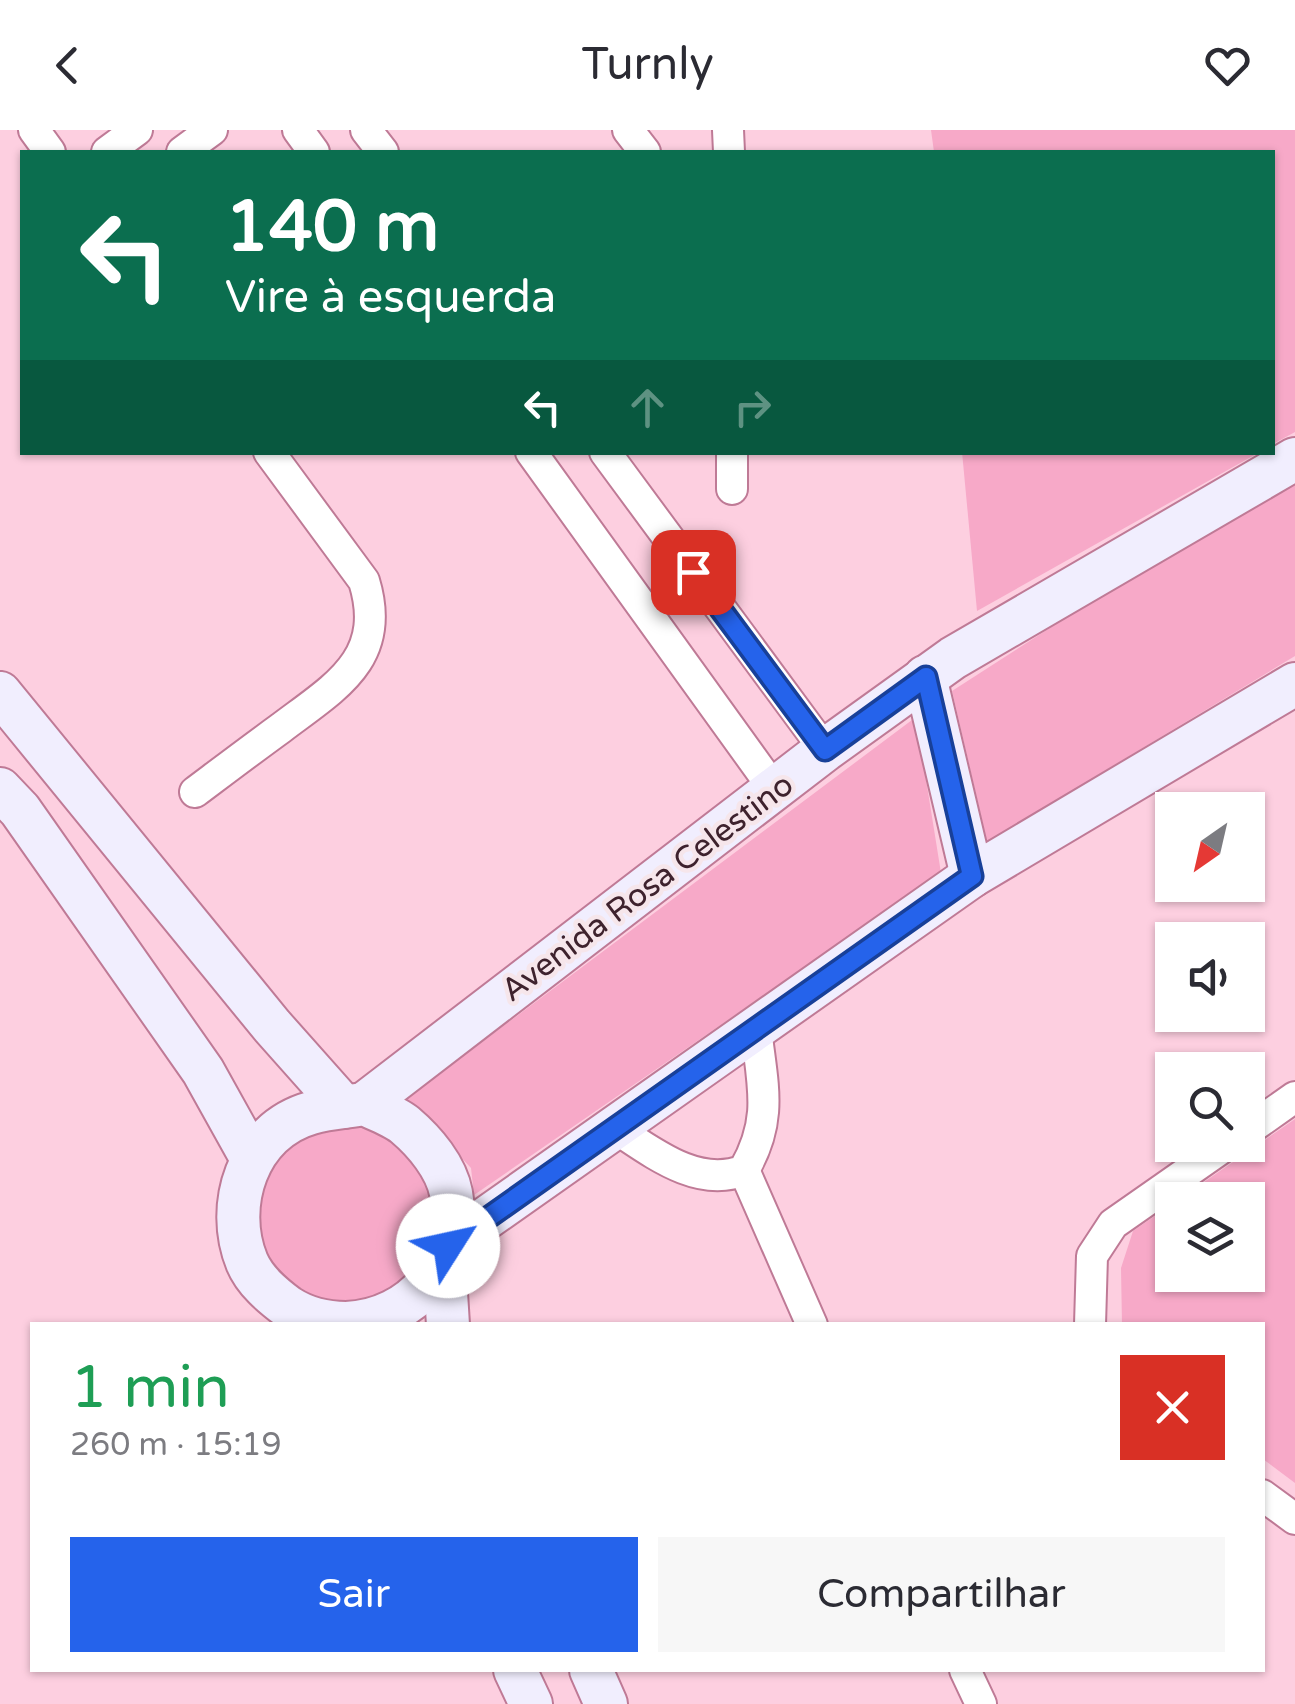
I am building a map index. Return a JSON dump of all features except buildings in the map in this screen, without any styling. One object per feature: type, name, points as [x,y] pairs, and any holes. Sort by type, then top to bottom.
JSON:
[{"type":"street","points":[[110,150],[137,130]]},
{"type":"street","points":[[185,150],[212,130]]},
{"type":"street","points":[[366,130],[381,150]]},
{"type":"street","points":[[194,792],[343,681],[355,666],[369,632],[369,598],[364,582],[272,455]]},
{"type":"street","points":[[533,455],[774,790]]},
{"type":"street","points":[[607,455],[825,750]]},
{"type":"street","points":[[732,455],[732,489]]},
{"type":"street","name":"Avenida Rosa Celestino","points":[[354,1106],[953,658],[1295,459]]},
{"type":"street","points":[[926,677],[972,876]]},
{"type":"street","points":[[446,1253],[615,1128],[972,876],[1295,684]]},
{"type":"street","points":[[0,693],[272,1026],[354,1106],[403,1123],[438,1160],[451,1192],[453,1227],[446,1253],[426,1289],[398,1310],[371,1322]]},
{"type":"street","points":[[0,789],[20,810],[204,1071],[252,1159]]},
{"type":"street","points":[[615,1128],[661,1158],[691,1170],[732,1175],[744,1170],[762,1135],[765,1109],[756,1028]]},
{"type":"street","points":[[1265,1118],[1295,1096]]},
{"type":"street","points":[[327,1322],[298,1314],[269,1294],[248,1266],[237,1230],[238,1194],[252,1159],[276,1131],[308,1114],[354,1106]]},
{"type":"street","points":[[1090,1322],[1092,1256],[1114,1224],[1202,1162]]},
{"type":"street","points":[[744,1170],[811,1322]]},
{"type":"street","points":[[446,1253],[448,1322]]},
{"type":"street","points":[[1265,1498],[1295,1518]]},
{"type":"street","points":[[517,1672],[530,1704]]},
{"type":"street","points":[[592,1672],[606,1704]]},
{"type":"street","points":[[967,1672],[980,1704]]},
{"type":"shaded area","points":[[931,130],[1295,130],[1295,432],[1275,443],[1275,150],[934,150]]},
{"type":"shaded area","points":[[962,455],[1254,455],[977,611]]},
{"type":"shaded area","points":[[1295,483],[1295,656],[987,842],[952,691],[1143,568]]},
{"type":"shaded area","points":[[916,717],[941,873],[474,1195],[471,1168],[406,1099]]},
{"type":"shaded area","points":[[1295,1119],[1295,1483],[1265,1460],[1265,1322],[1122,1322],[1121,1268],[1133,1231],[1155,1216],[1155,1292],[1265,1292],[1265,1182],[1204,1182],[1233,1162],[1265,1162],[1265,1140]]},
{"type":"shaded area","points":[[311,1125],[374,1125],[424,1165],[437,1223],[413,1277],[361,1307],[302,1299],[259,1257],[250,1195],[262,1165]]},
{"type":"route","points":[[448,1246],[972,876],[926,677],[825,750],[693,572]]}]
